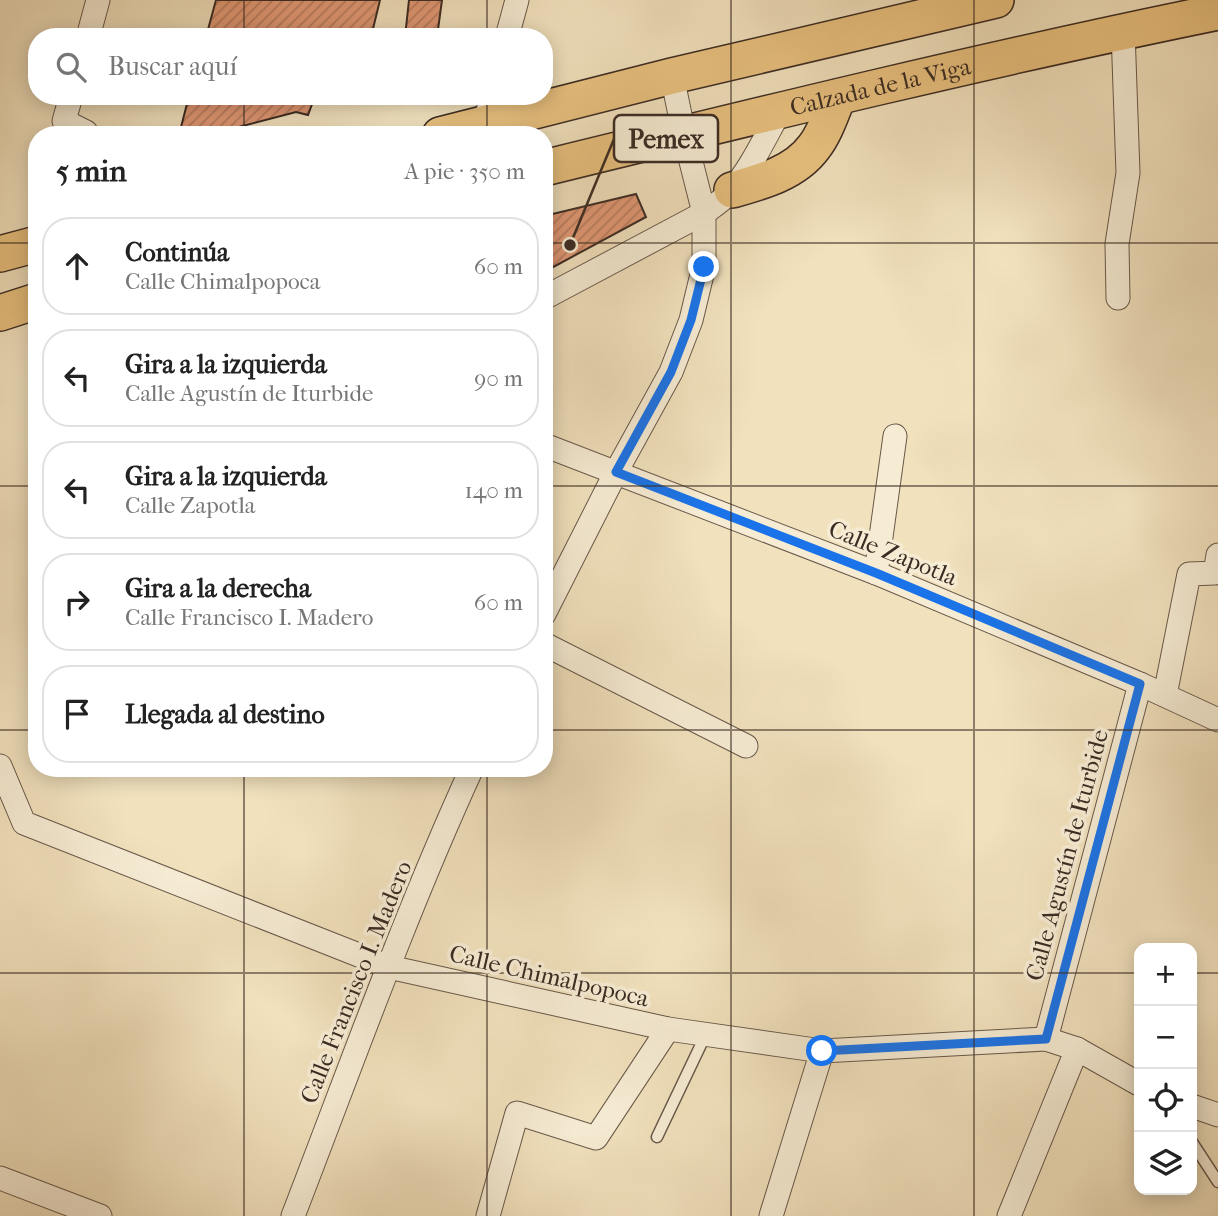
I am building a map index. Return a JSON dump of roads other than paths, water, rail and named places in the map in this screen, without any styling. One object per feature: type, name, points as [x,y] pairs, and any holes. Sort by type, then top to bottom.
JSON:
[{"type":"main road","points":[[553,97],[672,76],[996,0]]},
{"type":"main road","name":"Calzada de la Viga","points":[[553,166],[838,97],[1218,12]]},
{"type":"main road","points":[[732,190],[790,169],[803,160],[816,146],[838,97]]},
{"type":"main road","points":[[457,126],[488,109],[510,105]]},
{"type":"main road","points":[[0,254],[28,246]]},
{"type":"main road","points":[[0,313],[28,304]]},
{"type":"street","points":[[90,28],[98,0]]},
{"type":"street","points":[[509,28],[516,0]]},
{"type":"street","points":[[1118,299],[1116,244],[1129,173],[1123,32]]},
{"type":"street","points":[[553,596],[616,472],[671,372],[691,320],[704,267],[705,213],[672,76]]},
{"type":"street","points":[[68,105],[64,121],[74,126]]},
{"type":"street","points":[[553,293],[705,213],[721,201],[732,190],[780,111]]},
{"type":"street","points":[[876,573],[895,436]]},
{"type":"street","name":"Calle Zapotla","points":[[553,448],[876,573],[1140,684],[1218,720]]},
{"type":"street","points":[[1165,695],[1189,574],[1215,573],[1218,555]]},
{"type":"street","points":[[553,649],[746,746]]},
{"type":"street","name":"Calle Agustín de Iturbide","points":[[1046,1039],[1140,684]]},
{"type":"street","name":"Calle Chimalpopoca","points":[[0,766],[24,822],[389,967],[668,1029],[822,1051],[1046,1039],[1077,1049],[1134,1081]]},
{"type":"street","name":"Calle Francisco I. Madero","points":[[293,1216],[389,967],[468,777]]},
{"type":"street","points":[[488,1216],[517,1113],[596,1138],[668,1029]]},
{"type":"street","points":[[1009,1216],[1077,1049]]},
{"type":"street","points":[[771,1216],[822,1051]]},
{"type":"street","points":[[1197,1108],[1218,1115]]},
{"type":"street","points":[[0,1178],[100,1216]]},
{"type":"lane","points":[[657,1137],[706,1034]]},
{"type":"lane","points":[[1197,1150],[1218,1182]]},
{"type":"place","name":"Pemex","points":[[570,245]]}]
